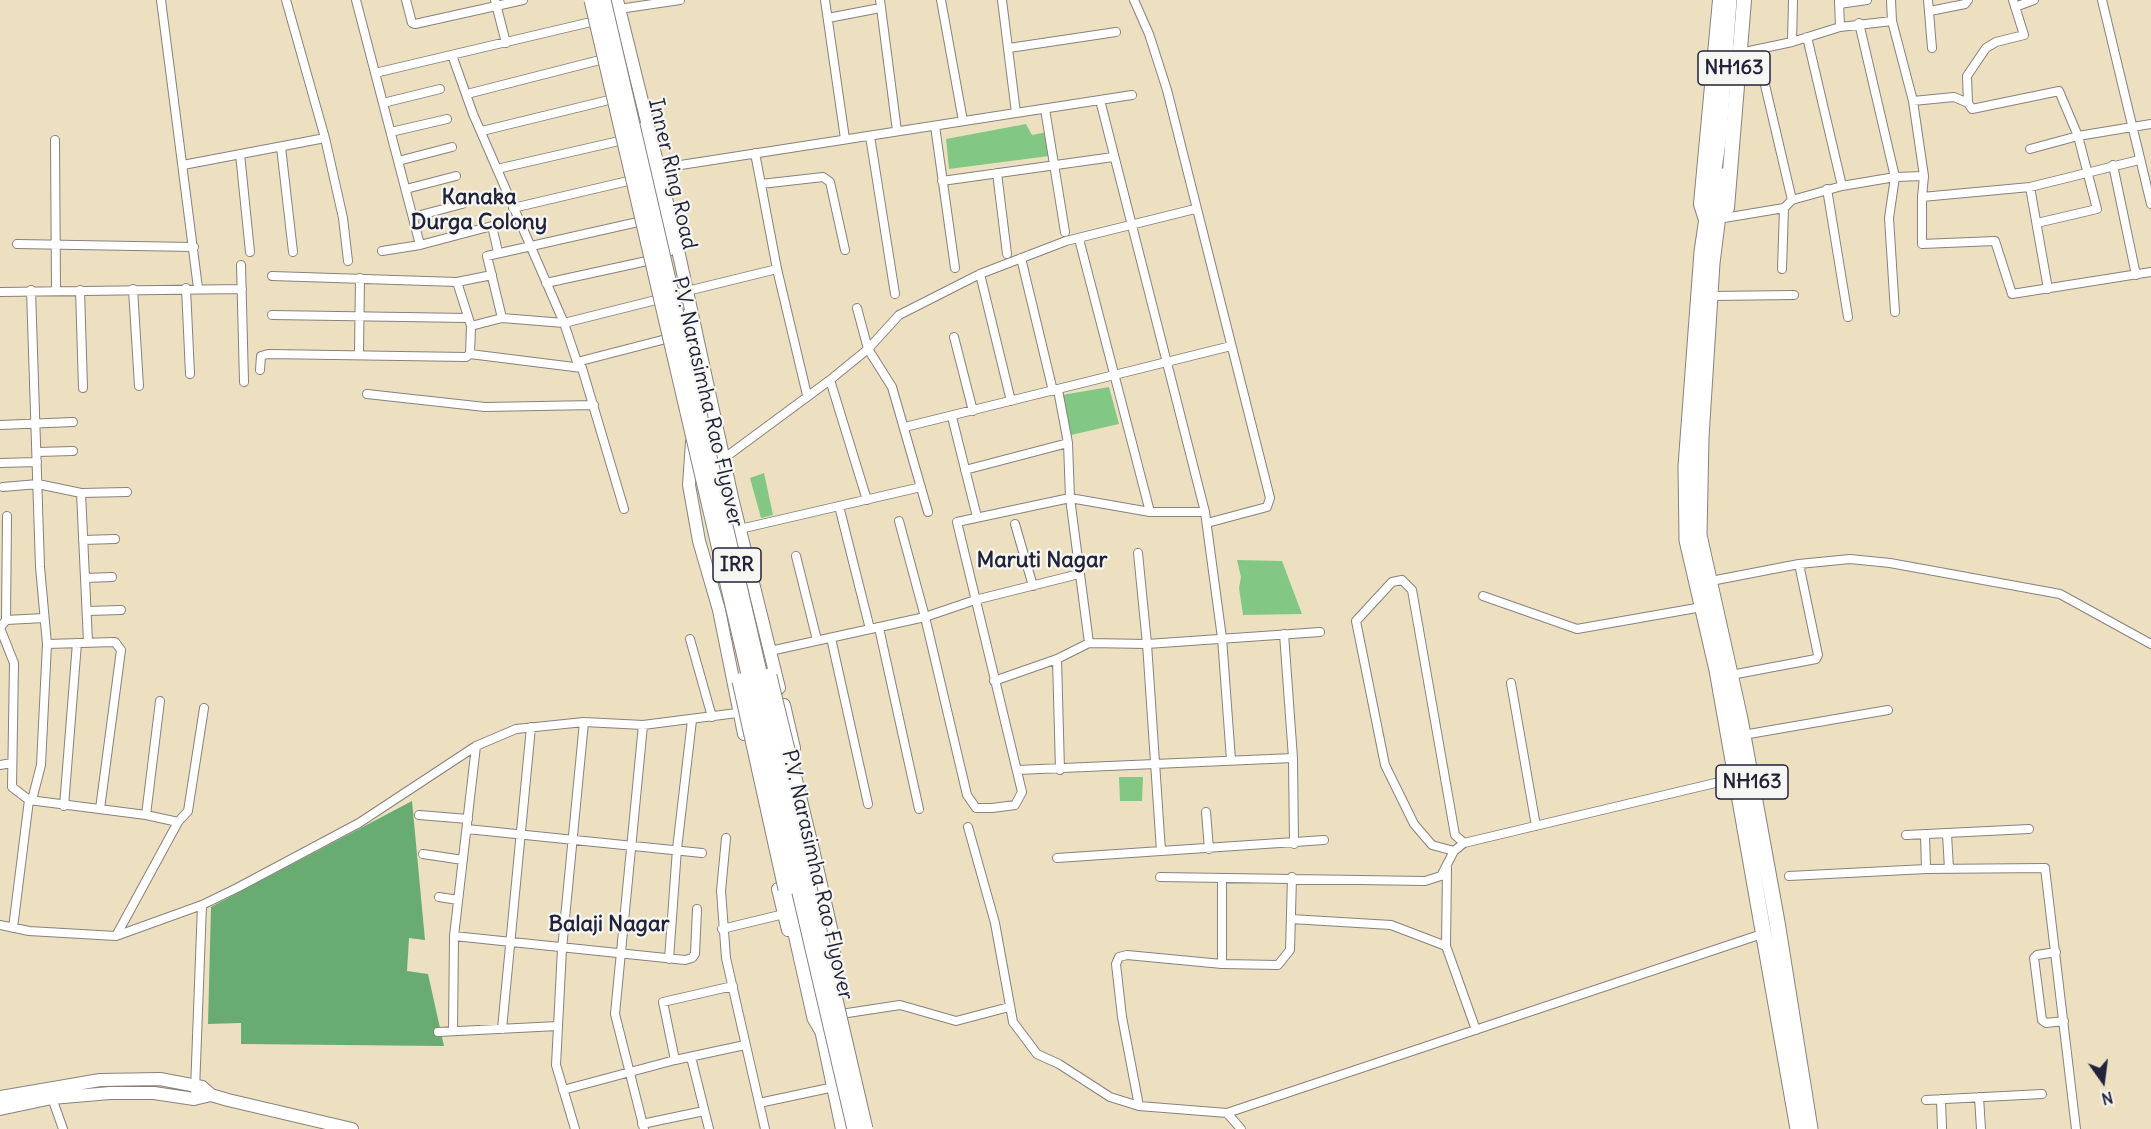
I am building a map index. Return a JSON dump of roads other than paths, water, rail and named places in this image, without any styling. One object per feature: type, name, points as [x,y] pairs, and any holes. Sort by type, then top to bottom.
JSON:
[{"type":"highway","name":"P.V. Narasimha Rao Flyover","points":[[592,0],[866,1129]]},
{"type":"highway","name":"P.V. Narasimha Rao Flyover","points":[[603,0],[855,1129]]},
{"type":"highway","name":"NH163","points":[[1724,135],[1729,0]]},
{"type":"highway","name":"NH163","points":[[1739,0],[1712,219],[1686,466],[1687,540],[1717,670],[1798,1129]]},
{"type":"highway","name":"NH163","points":[[1712,219],[1711,296],[1699,535],[1743,735],[1810,1129]]},
{"type":"highway","points":[[716,513],[783,722],[831,935],[835,987]]},
{"type":"highway","points":[[716,513],[748,727],[815,1018],[823,1034]]},
{"type":"main road","name":"Inner Ring Road","points":[[586,0],[692,442],[745,712],[823,1034],[843,1129]]},
{"type":"main road","points":[[1720,0],[1701,204],[1712,219],[1727,208],[1744,0]]},
{"type":"main road","name":"Inner Ring Road","points":[[615,3],[682,293],[683,312],[720,462],[728,532],[790,782],[841,1014],[872,1129]]},
{"type":"main road","points":[[661,318],[683,312]]},
{"type":"street","points":[[161,0],[198,288]]},
{"type":"street","points":[[286,0],[325,138],[343,218],[348,261]]},
{"type":"street","points":[[356,0],[420,245]]},
{"type":"street","points":[[406,0],[412,23],[415,24],[496,3],[523,0]]},
{"type":"street","points":[[615,3],[680,0]]},
{"type":"street","points":[[825,0],[845,139]]},
{"type":"street","points":[[880,0],[897,131]]},
{"type":"street","points":[[941,0],[963,121]]},
{"type":"street","points":[[1002,0],[1016,113]]},
{"type":"street","points":[[1134,0],[1167,90],[1270,498],[1267,507],[1207,523]]},
{"type":"street","points":[[1792,42],[1793,0]]},
{"type":"street","points":[[1840,27],[1839,2],[1866,0]]},
{"type":"street","points":[[1893,0],[1893,21],[1913,101],[1924,176],[1922,244],[1995,241],[2012,294],[2151,272]]},
{"type":"street","points":[[1928,0],[1932,48]]},
{"type":"street","points":[[1930,11],[1965,3],[1968,0]]},
{"type":"street","points":[[2034,0],[2014,3],[2024,35],[1996,42],[1986,48],[1967,76],[1968,103],[1972,109],[2059,90],[2078,136],[2089,172],[2096,209],[2037,223]]},
{"type":"street","points":[[2102,0],[2151,204]]},
{"type":"street","points":[[496,3],[506,43]]},
{"type":"street","points":[[828,18],[875,9]]},
{"type":"street","points":[[1740,53],[1757,51],[1859,23],[1893,21]]},
{"type":"street","points":[[375,73],[591,22]]},
{"type":"street","points":[[1859,23],[1895,177],[1889,218],[1895,312]]},
{"type":"street","points":[[1009,48],[1116,32]]},
{"type":"street","points":[[1807,37],[1842,186]]},
{"type":"street","points":[[1757,51],[1792,200]]},
{"type":"street","points":[[452,55],[473,114],[564,323],[594,405],[624,509]]},
{"type":"street","points":[[467,94],[600,60]]},
{"type":"street","points":[[384,103],[440,89]]},
{"type":"street","points":[[654,169],[1132,95]]},
{"type":"street","points":[[1913,101],[1946,96],[1968,103]]},
{"type":"street","points":[[482,131],[609,100]]},
{"type":"street","points":[[1100,100],[1205,512],[1222,639],[1231,760]]},
{"type":"street","points":[[1045,109],[1065,232]]},
{"type":"street","points":[[391,132],[447,119]]},
{"type":"street","points":[[2030,149],[2078,136],[2151,124]]},
{"type":"street","points":[[934,126],[955,268]]},
{"type":"street","points":[[870,136],[895,294]]},
{"type":"street","points":[[183,165],[325,138]]},
{"type":"street","points":[[55,140],[58,245],[56,291]]},
{"type":"street","points":[[497,169],[619,141]]},
{"type":"street","points":[[281,147],[293,252]]},
{"type":"street","points":[[399,161],[452,147]]},
{"type":"street","points":[[755,153],[777,269],[807,395]]},
{"type":"street","points":[[240,154],[250,252]]},
{"type":"street","points":[[942,181],[1113,157]]},
{"type":"street","points":[[1922,197],[2030,187],[2139,160]]},
{"type":"street","points":[[2114,165],[2136,275]]},
{"type":"street","points":[[997,173],[1007,254]]},
{"type":"street","points":[[406,189],[456,176]]},
{"type":"street","points":[[1712,219],[1784,208],[1792,200],[1827,189],[1895,177],[1924,176]]},
{"type":"street","points":[[761,184],[823,177],[830,182],[845,250]]},
{"type":"street","points":[[513,208],[628,181]]},
{"type":"street","points":[[2030,187],[2048,289]]},
{"type":"street","points":[[1827,189],[1848,317]]},
{"type":"street","points":[[413,217],[462,204]]},
{"type":"street","points":[[1782,269],[1784,208]]},
{"type":"street","points":[[720,462],[868,349],[898,315],[980,274],[1066,241],[1196,209]]},
{"type":"street","points":[[502,318],[488,256],[638,222]]},
{"type":"street","points":[[382,251],[420,245],[492,226],[498,252]]},
{"type":"street","points":[[1079,239],[1150,512]]},
{"type":"street","points":[[17,244],[194,247]]},
{"type":"street","points":[[1021,258],[1068,443],[1070,498],[1089,643]]},
{"type":"street","points":[[546,284],[647,261]]},
{"type":"street","points":[[241,265],[244,382]]},
{"type":"street","points":[[777,269],[682,293],[720,462],[740,530],[794,748],[790,782]]},
{"type":"street","points":[[980,274],[1011,401]]},
{"type":"street","points":[[272,276],[457,282],[492,275]]},
{"type":"street","points":[[359,354],[360,278]]},
{"type":"street","points":[[457,282],[469,322],[470,354]]},
{"type":"street","points":[[186,288],[190,374]]},
{"type":"street","points":[[133,289],[139,386]]},
{"type":"street","points":[[0,292],[242,289]]},
{"type":"street","points":[[13,928],[30,800],[41,765],[47,644],[44,618],[31,290]]},
{"type":"street","points":[[80,290],[83,388]]},
{"type":"street","points":[[1711,296],[1794,295]]},
{"type":"street","points":[[272,315],[360,316],[469,322],[502,318],[564,323],[657,300]]},
{"type":"street","points":[[857,308],[868,349],[892,387],[906,427],[928,512]]},
{"type":"street","points":[[954,337],[973,411]]},
{"type":"street","points":[[260,370],[261,356],[267,354],[466,357],[470,354],[579,365],[666,339]]},
{"type":"street","points":[[906,427],[1231,346]]},
{"type":"street","points":[[830,380],[867,500]]},
{"type":"street","points":[[367,394],[485,407],[594,405]]},
{"type":"street","points":[[952,417],[977,516]]},
{"type":"street","points":[[0,425],[73,422]]},
{"type":"street","points":[[965,470],[1068,443]]},
{"type":"street","points":[[37,452],[73,451]]},
{"type":"street","points":[[0,463],[37,462]]},
{"type":"street","points":[[3,488],[38,484],[81,493],[128,492]]},
{"type":"street","points":[[740,530],[921,487]]},
{"type":"street","points":[[81,493],[88,642]]},
{"type":"street","points":[[899,521],[925,616],[967,795],[976,808],[1015,805],[1022,792],[957,522],[1070,498],[1150,512],[1205,512]]},
{"type":"street","points":[[839,506],[875,628],[919,809]]},
{"type":"street","points":[[7,516],[4,564],[6,620],[0,628],[14,663],[12,787],[30,800],[146,815],[178,822]]},
{"type":"street","points":[[1015,524],[1033,586]]},
{"type":"street","points":[[83,540],[115,539]]},
{"type":"street","points":[[1138,553],[1147,644],[1161,851]]},
{"type":"street","points":[[796,556],[817,640]]},
{"type":"street","points":[[1710,581],[1799,564],[1850,559],[1890,563],[2060,594],[2151,644]]},
{"type":"street","points":[[1731,675],[1816,659],[1818,655],[1799,564]]},
{"type":"street","points":[[770,651],[925,616],[975,600],[1079,574]]},
{"type":"street","points":[[85,579],[112,577]]},
{"type":"street","points":[[1454,850],[1432,845],[1414,824],[1384,765],[1356,621],[1392,582],[1402,580],[1412,590],[1455,835],[1464,843]]},
{"type":"street","points":[[1483,596],[1576,629],[1702,607]]},
{"type":"street","points":[[88,611],[121,610]]},
{"type":"street","points":[[6,620],[44,618]]},
{"type":"street","points":[[994,681],[1057,659],[1089,643],[1147,644],[1320,632]]},
{"type":"street","points":[[1284,634],[1293,758],[1294,844]]},
{"type":"street","points":[[831,638],[868,804]]},
{"type":"street","points":[[690,639],[712,717]]},
{"type":"street","points":[[47,644],[114,642],[121,650],[100,809]]},
{"type":"street","points":[[64,806],[77,643]]},
{"type":"street","points":[[1057,659],[1060,770]]},
{"type":"street","points":[[1511,683],[1536,826]]},
{"type":"street","points":[[146,815],[160,701]]},
{"type":"street","points":[[116,936],[178,822],[188,811],[204,708]]},
{"type":"street","points":[[1743,735],[1888,710]]},
{"type":"street","points":[[0,925],[116,936],[202,905],[359,823],[476,746],[516,729],[584,722],[643,724],[745,712],[784,914],[809,1017],[823,1034]]},
{"type":"street","points":[[669,959],[677,849],[692,720]]},
{"type":"street","points":[[575,1129],[556,1065],[562,949],[584,722]]},
{"type":"street","points":[[643,724],[615,1014],[643,1126],[704,1111]]},
{"type":"street","points":[[502,1029],[531,727]]},
{"type":"street","points":[[453,1031],[454,936],[476,746]]},
{"type":"street","points":[[1017,770],[1060,770],[1293,758]]},
{"type":"street","points":[[0,765],[11,763]]},
{"type":"street","points":[[1160,877],[1425,880],[1441,876],[1454,850],[1464,843],[1736,778]]},
{"type":"street","points":[[1206,812],[1209,849]]},
{"type":"street","points":[[419,815],[468,819]]},
{"type":"street","points":[[968,827],[994,923],[1012,1022],[1037,1054],[1059,1064],[1110,1097],[1139,1106],[1227,1113],[1765,933]]},
{"type":"street","points":[[1906,835],[2029,829]]},
{"type":"street","points":[[467,830],[702,853]]},
{"type":"street","points":[[1925,834],[1926,869]]},
{"type":"street","points":[[1947,834],[1949,869]]},
{"type":"street","points":[[726,838],[721,891],[722,929],[745,1045],[765,1129]]},
{"type":"street","points":[[1057,858],[1294,844],[1324,840]]},
{"type":"street","points":[[423,854],[463,860]]},
{"type":"street","points":[[1447,868],[1446,946],[1476,1030]]},
{"type":"street","points":[[1789,876],[1926,869],[2045,868],[2076,1129]]},
{"type":"street","points":[[1139,1106],[1122,1017],[1116,964],[1119,957],[1127,955],[1222,964],[1278,965],[1290,950],[1292,877]]},
{"type":"street","points":[[1222,878],[1222,964]]},
{"type":"street","points":[[439,897],[458,900]]},
{"type":"street","points":[[194,1099],[202,905]]},
{"type":"street","points":[[454,936],[685,960],[692,958],[695,954],[697,909]]},
{"type":"street","points":[[722,929],[784,914]]},
{"type":"street","points":[[1291,919],[1391,925],[1446,946]]},
{"type":"street","points":[[2056,952],[2035,956],[2041,1018],[2046,1023],[2064,1021]]},
{"type":"street","points":[[675,1060],[663,1002],[733,986]]},
{"type":"street","points":[[841,1014],[900,1005],[956,1022],[1009,1007]]},
{"type":"street","points":[[438,1032],[558,1026]]},
{"type":"street","points":[[563,1089],[675,1060],[745,1045]]},
{"type":"street","points":[[691,1057],[709,1129]]},
{"type":"street","points":[[0,1097],[100,1080],[143,1078],[195,1085],[202,1087],[211,1095]]},
{"type":"street","points":[[759,1103],[834,1087]]},
{"type":"street","points":[[0,1109],[52,1098],[110,1093],[154,1093],[194,1099],[211,1095],[352,1129]]},
{"type":"street","points":[[1926,1100],[2042,1094]]},
{"type":"street","points":[[1979,1097],[1981,1129]]},
{"type":"street","points":[[52,1098],[63,1129]]},
{"type":"street","points":[[1941,1099],[1942,1129]]},
{"type":"street","points":[[1227,1113],[1241,1129]]},
{"type":"district","name":"Kanaka Durga Colony","points":[[479,210]]},
{"type":"district","name":"Maruti Nagar","points":[[1042,561]]},
{"type":"district","name":"Balaji Nagar","points":[[609,925]]}]
